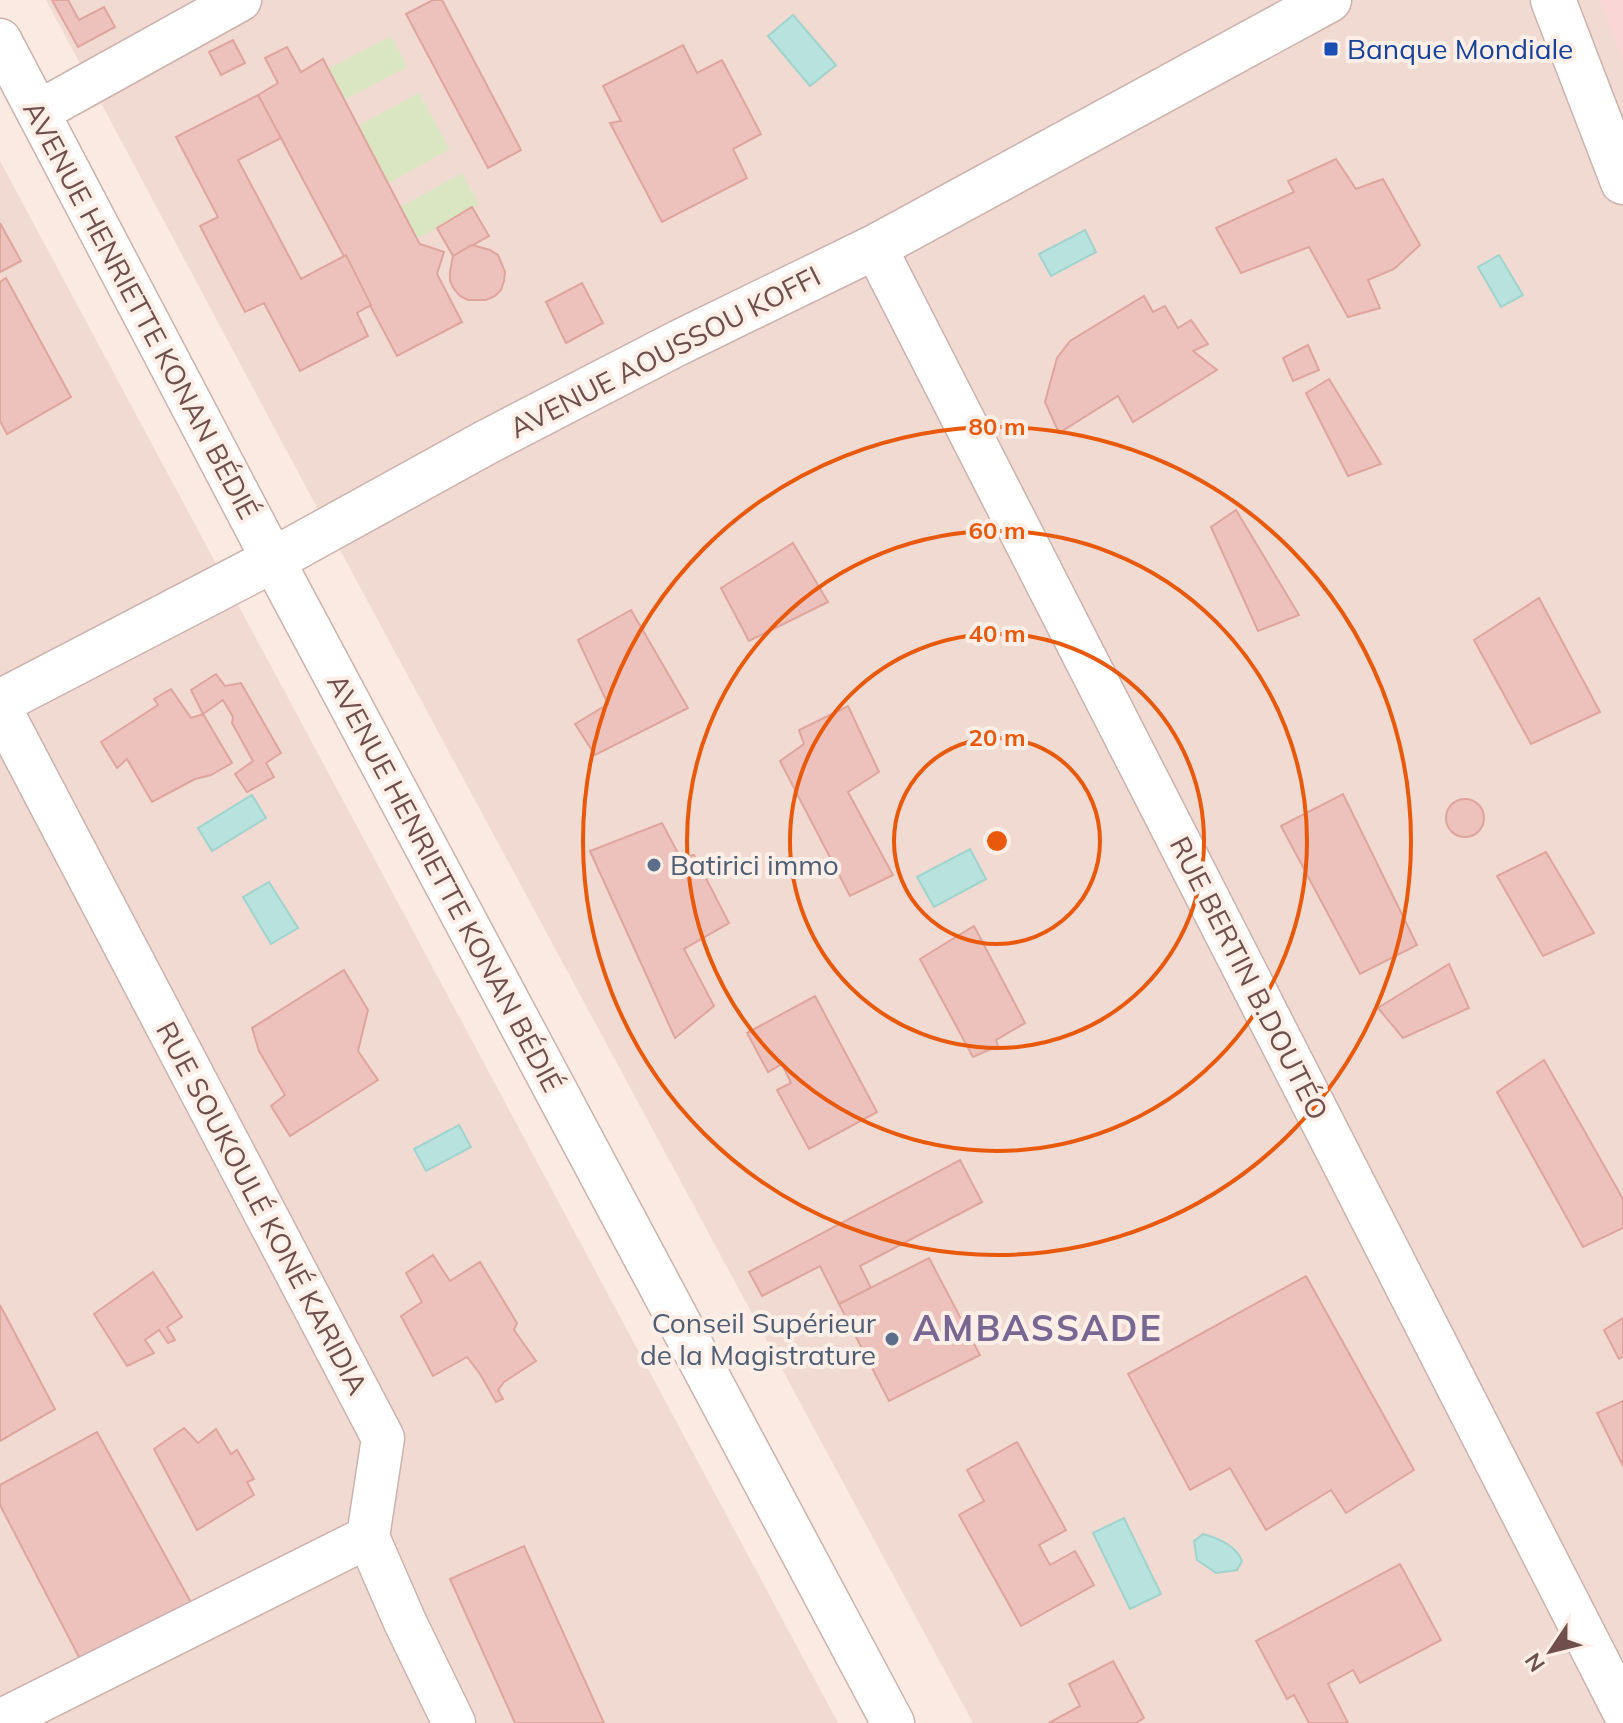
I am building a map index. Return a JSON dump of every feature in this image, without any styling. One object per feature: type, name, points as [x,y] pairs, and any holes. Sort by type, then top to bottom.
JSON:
[{"type":"street","points":[[38,112],[240,0]]},
{"type":"street","name":"AVENUE AOUSSOU KOFFI","points":[[0,705],[540,415],[678,343],[875,247],[1329,0]]},
{"type":"street","points":[[1553,0],[1620,180]]},
{"type":"street","name":"AVENUE HENRIETTE KONAN BÉDIÉ","points":[[0,40],[273,560],[893,1723]]},
{"type":"street","name":"RUE BERTIN B.DOUTÉO","points":[[875,247],[1623,1710]]},
{"type":"street","name":"RUE SOUKOULÉ KONÉ KARIDIA","points":[[0,705],[383,1438],[368,1537]]},
{"type":"street","points":[[0,1721],[368,1537],[454,1723]]},
{"type":"shaded area","name":"AMBASSADE","points":[[46,0],[1623,0],[1623,1723],[973,1723]]},
{"type":"shaded area","points":[[1600,0],[1623,0],[1623,62]]},
{"type":"shaded area","points":[[0,161],[838,1723],[0,1723]]},
{"type":"green space","points":[[391,36],[407,67],[344,100],[328,69]]},
{"type":"green space","points":[[419,93],[450,149],[387,184],[358,126]]},
{"type":"green space","points":[[462,173],[479,204],[417,239],[399,208]]},
{"type":"water","points":[[793,15],[836,65],[810,86],[768,36]]},
{"type":"water","points":[[1085,230],[1096,252],[1051,276],[1039,254]]},
{"type":"water","points":[[1499,255],[1523,295],[1501,307],[1478,267]]},
{"type":"water","points":[[252,795],[266,818],[212,851],[198,828]]},
{"type":"water","points":[[970,849],[986,879],[934,907],[917,877]]},
{"type":"water","points":[[269,882],[298,928],[271,944],[243,897]]},
{"type":"water","points":[[459,1125],[471,1147],[426,1171],[414,1149]]},
{"type":"water","points":[[1124,1518],[1161,1594],[1130,1609],[1093,1533]]},
{"type":"water","points":[[1203,1534],[1220,1540],[1235,1551],[1242,1561],[1237,1570],[1216,1573],[1197,1560],[1194,1541]]},
{"type":"building","points":[[52,0],[68,0],[79,20],[104,7],[115,27],[78,47]]},
{"type":"building","points":[[433,0],[442,0],[521,150],[488,168],[406,14]]},
{"type":"building","points":[[233,40],[245,63],[221,75],[209,52]]},
{"type":"building","points":[[683,45],[697,73],[722,60],[761,134],[733,149],[747,178],[662,222],[610,123],[621,121],[603,86]]},
{"type":"building","points":[[287,47],[301,72],[323,59],[420,244],[444,252],[437,274],[462,322],[397,356],[258,95],[278,83],[265,58]]},
{"type":"building","points":[[258,95],[281,138],[238,160],[301,279],[346,255],[371,305],[357,313],[368,336],[300,371],[264,303],[245,312],[200,226],[218,217],[176,137]]},
{"type":"building","points":[[1336,159],[1356,189],[1383,179],[1420,245],[1394,269],[1368,280],[1380,308],[1348,317],[1309,247],[1241,273],[1216,228],[1294,192],[1288,181]]},
{"type":"building","points":[[472,207],[489,236],[453,256],[437,228]]},
{"type":"building","points":[[0,223],[21,261],[0,272]]},
{"type":"building","points":[[472,245],[498,255],[505,272],[501,290],[486,300],[468,300],[460,296],[450,281],[453,256]]},
{"type":"building","points":[[6,278],[71,397],[7,434],[0,421],[0,282]]},
{"type":"building","points":[[582,283],[603,323],[566,343],[546,302]]},
{"type":"building","points":[[1144,296],[1153,312],[1165,306],[1178,328],[1191,320],[1208,344],[1193,351],[1217,370],[1133,422],[1118,396],[1059,433],[1045,402],[1057,358],[1070,341]]},
{"type":"building","points":[[1308,345],[1319,370],[1293,381],[1283,358]]},
{"type":"building","points":[[1329,379],[1381,464],[1348,476],[1306,393]]},
{"type":"building","points":[[1236,510],[1299,615],[1258,631],[1211,527]]},
{"type":"building","points":[[793,543],[828,602],[749,641],[721,588]]},
{"type":"building","points":[[1539,598],[1600,712],[1531,744],[1474,640]]},
{"type":"building","points":[[631,610],[688,708],[595,755],[575,724],[608,704],[578,640]]},
{"type":"building","points":[[216,674],[225,686],[241,683],[281,753],[266,763],[274,777],[247,792],[235,774],[253,761],[232,723],[233,717],[223,700],[203,714],[191,690]]},
{"type":"building","points":[[171,689],[191,718],[203,714],[232,763],[152,802],[127,759],[117,768],[101,742],[158,705],[154,699]]},
{"type":"building","points":[[848,706],[879,772],[848,792],[893,875],[850,896],[780,761],[804,744],[799,730]]},
{"type":"building","points":[[1343,794],[1417,945],[1360,974],[1281,826]]},
{"type":"building","points":[[1465,799],[1478,805],[1484,818],[1478,831],[1465,837],[1452,831],[1446,818],[1452,805]]},
{"type":"building","points":[[662,823],[680,857],[694,855],[729,923],[684,949],[714,1006],[675,1038],[590,851]]},
{"type":"building","points":[[1546,852],[1594,933],[1543,956],[1497,876]]},
{"type":"building","points":[[974,926],[1025,1023],[996,1040],[998,1046],[973,1057],[920,959]]},
{"type":"building","points":[[1449,964],[1469,1008],[1403,1038],[1378,1008]]},
{"type":"building","points":[[344,970],[368,1010],[358,1051],[378,1080],[290,1136],[271,1106],[285,1095],[259,1051],[252,1028]]},
{"type":"building","points":[[815,996],[877,1112],[809,1149],[777,1090],[791,1083],[782,1064],[768,1072],[747,1033]]},
{"type":"building","points":[[1544,1060],[1623,1199],[1623,1228],[1583,1247],[1497,1092]]},
{"type":"building","points":[[960,1160],[982,1202],[860,1266],[871,1288],[839,1304],[820,1266],[762,1296],[749,1272]]},
{"type":"building","points":[[433,1255],[450,1281],[480,1262],[517,1323],[514,1330],[536,1361],[504,1382],[498,1390],[503,1399],[496,1402],[467,1357],[433,1376],[401,1316],[422,1302],[406,1273]]},
{"type":"building","points":[[929,1258],[980,1355],[889,1401],[839,1304]]},
{"type":"building","points":[[153,1272],[182,1317],[167,1327],[175,1340],[168,1343],[159,1330],[145,1340],[154,1353],[127,1366],[94,1314]]},
{"type":"building","points":[[1306,1276],[1414,1470],[1346,1513],[1331,1490],[1266,1530],[1230,1468],[1190,1490],[1128,1374]]},
{"type":"building","points":[[0,1305],[55,1409],[0,1441]]},
{"type":"building","points":[[1623,1318],[1623,1356],[1619,1359],[1604,1330]]},
{"type":"building","points":[[1623,1401],[1623,1466],[1597,1413]]},
{"type":"building","points":[[184,1428],[198,1443],[216,1429],[231,1454],[237,1450],[254,1479],[247,1482],[254,1495],[197,1530],[154,1449]]},
{"type":"building","points":[[97,1432],[193,1606],[81,1661],[0,1505],[0,1485]]},
{"type":"building","points":[[1017,1442],[1066,1530],[1039,1545],[1050,1565],[1075,1551],[1094,1585],[1021,1626],[959,1515],[984,1501],[967,1470]]},
{"type":"building","points":[[524,1546],[604,1723],[515,1723],[450,1579]]},
{"type":"building","points":[[1400,1564],[1441,1640],[1360,1683],[1353,1670],[1328,1684],[1348,1723],[1309,1723],[1294,1695],[1287,1699],[1256,1641]]},
{"type":"building","points":[[1113,1661],[1144,1718],[1136,1723],[1049,1723],[1080,1706],[1069,1684]]},
{"type":"place","name":"Banque Mondiale","points":[[1331,49]]},
{"type":"place","name":"Batirici immo","points":[[654,865]]},
{"type":"place","name":"Conseil Supérieur de la Magistrature","points":[[892,1339]]},
{"type":"district","name":"AMBASSADE","points":[[1038,1328]]}]
